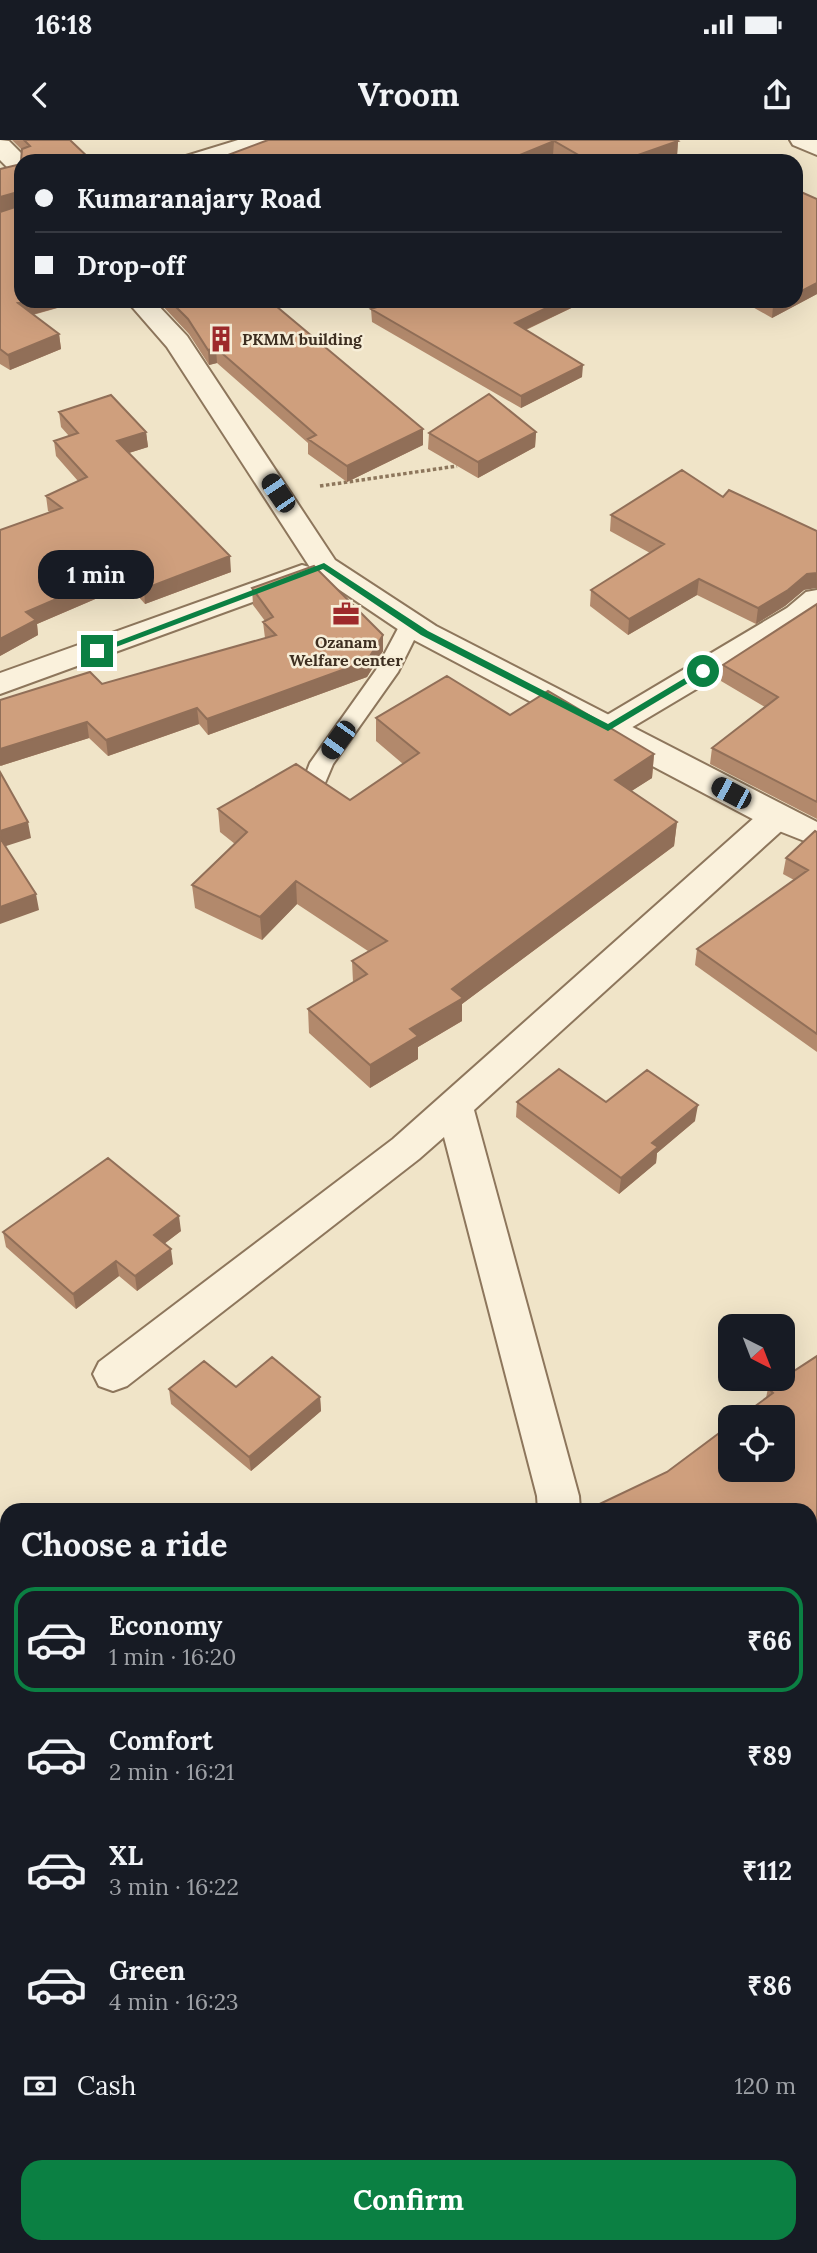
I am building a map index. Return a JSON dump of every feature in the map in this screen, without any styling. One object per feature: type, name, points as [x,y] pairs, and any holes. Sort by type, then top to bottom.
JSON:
[{"type":"street","points":[[218,154],[263,140]]},
{"type":"street","points":[[802,140],[817,148]]},
{"type":"street","points":[[0,146],[14,161]]},
{"type":"street","points":[[146,308],[177,342],[324,566],[411,624],[776,817],[817,835]]},
{"type":"street","points":[[0,684],[324,566]]},
{"type":"street","points":[[608,728],[798,615],[817,599]]},
{"type":"street","points":[[113,1374],[406,1149],[776,817]]},
{"type":"street","points":[[454,1106],[558,1503]]},
{"type":"lane","points":[[314,784],[322,763],[387,672],[411,624]]},
{"type":"path","points":[[278,493],[457,466]]},
{"type":"building","points":[[24,140],[70,140],[85,154],[22,154],[22,149],[30,146]]},
{"type":"building","points":[[268,140],[678,141],[641,154],[577,154],[554,141],[522,154],[231,154]]},
{"type":"building","points":[[14,166],[14,193],[0,197],[0,169]]},
{"type":"building","points":[[803,193],[817,199],[817,283],[803,290]]},
{"type":"building","points":[[14,207],[14,308],[25,308],[59,334],[8,355],[0,349],[0,212]]},
{"type":"building","points":[[177,308],[278,308],[423,429],[347,466],[308,439],[316,435],[216,348],[208,350],[188,319]]},
{"type":"building","points":[[546,308],[515,323],[583,365],[521,396],[371,309]]},
{"type":"building","points":[[489,394],[536,432],[478,462],[429,433]]},
{"type":"building","points":[[111,395],[146,432],[117,441],[230,556],[144,589],[126,569],[26,612],[36,620],[0,639],[0,530],[62,508],[46,496],[87,477],[54,441],[78,433],[59,412]]},
{"type":"building","points":[[682,470],[723,497],[729,490],[817,531],[817,573],[807,574],[788,590],[758,608],[699,579],[629,619],[591,590],[664,544],[611,515]]},
{"type":"building","points":[[314,566],[383,635],[367,661],[207,719],[197,708],[106,740],[87,722],[0,749],[0,700],[90,672],[102,684],[276,635],[263,622],[273,617],[252,588]]},
{"type":"building","points":[[817,604],[817,802],[712,748],[778,697],[723,665]]},
{"type":"building","points":[[447,676],[510,715],[548,691],[654,754],[615,780],[677,822],[452,989],[463,998],[410,1029],[418,1036],[370,1065],[308,1009],[367,974],[352,961],[387,941],[296,881],[260,917],[192,885],[247,832],[218,809],[296,764],[350,800],[419,753],[376,718]]},
{"type":"building","points":[[0,772],[28,822],[0,831]]},
{"type":"building","points":[[815,831],[817,1034],[697,949],[808,870],[786,858]]},
{"type":"building","points":[[0,838],[36,894],[0,907]]},
{"type":"building","points":[[559,1069],[606,1102],[647,1070],[698,1105],[652,1143],[658,1147],[621,1178],[517,1102]]},
{"type":"building","points":[[108,1158],[179,1216],[154,1235],[171,1249],[135,1276],[116,1261],[73,1294],[3,1232]]},
{"type":"building","points":[[817,1356],[817,1503],[602,1503],[667,1472],[718,1434],[718,1482],[795,1482],[795,1405],[757,1405],[773,1393],[771,1391],[795,1391],[795,1370]]},
{"type":"building","points":[[272,1357],[320,1397],[249,1457],[169,1389],[204,1361],[236,1387]]},
{"type":"place","name":"PKMM building","points":[[221,339]]},
{"type":"place","name":"Ozanam Welfare center","points":[[346,614]]},
{"type":"route","points":[[97,651],[324,566],[425,633],[608,728],[703,671]]}]
